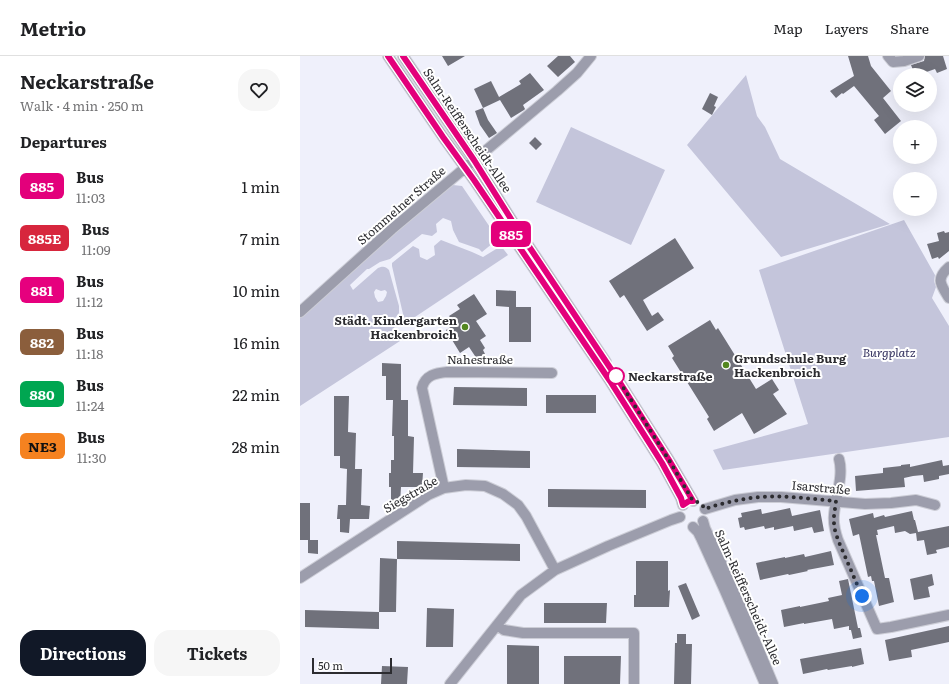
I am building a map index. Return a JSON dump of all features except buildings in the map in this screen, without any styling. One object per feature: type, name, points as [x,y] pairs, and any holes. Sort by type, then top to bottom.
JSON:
[{"type":"street","name":"Salm-Reifferscheidt-Allee","points":[[388,56],[610,381],[662,463],[681,498],[688,503]]},
{"type":"street","name":"Salm-Reifferscheidt-Allee","points":[[403,56],[474,160],[516,227],[665,453],[688,503]]},
{"type":"street","name":"Stommelner Straße","points":[[300,312],[392,229],[557,92],[577,73],[591,56]]},
{"type":"street","points":[[888,56],[893,62],[904,61],[919,56]]},
{"type":"street","points":[[949,267],[942,272],[940,279],[941,284],[949,298]]},
{"type":"street","name":"Nahestraße","points":[[444,488],[422,388],[426,379],[436,373],[447,372],[552,373]]},
{"type":"street","points":[[839,459],[841,470],[834,516],[834,527],[838,540],[877,629],[949,615]]},
{"type":"street","name":"Siegstraße","points":[[300,578],[428,495],[444,488],[466,485],[485,486],[503,494],[518,505],[526,516],[555,570]]},
{"type":"street","name":"Isarstraße","points":[[705,509],[735,500],[758,497],[798,497],[865,504],[916,500],[935,506]]},
{"type":"street","points":[[688,503],[700,503],[705,509],[703,521],[700,524],[688,526],[680,517],[681,509],[688,503]]},
{"type":"street","points":[[450,684],[521,595],[555,570],[608,546],[680,517]]},
{"type":"street","name":"Salm-Reifferscheidt-Allee","points":[[703,521],[773,684]]},
{"type":"street","name":"Salm-Reifferscheidt-Allee","points":[[693,526],[701,538],[765,684]]},
{"type":"street","points":[[497,624],[504,630],[523,633],[634,633],[634,684]]},
{"type":"green space","points":[[746,75],[757,116],[765,127],[780,159],[890,224],[781,257],[687,145]]},
{"type":"green space","points":[[571,127],[665,170],[631,245],[536,202]]},
{"type":"green space","points":[[453,185],[462,186],[498,239],[482,252],[479,249],[459,242],[453,230],[451,221],[443,218],[436,224],[437,232],[432,236],[422,234],[390,259],[380,262],[367,269],[350,285],[353,290],[378,268],[384,267],[389,270],[399,306],[399,313],[392,322],[400,341],[300,406],[300,315],[447,187]],"holes":[[[376,289],[381,291],[385,290],[387,292],[386,296],[383,301],[378,302],[374,292]]]},
{"type":"green space","name":"Burgplatz","points":[[904,220],[935,275],[934,281],[936,287],[932,298],[949,326],[949,437],[723,470],[713,450],[808,424],[759,270]]},
{"type":"green space","points":[[441,240],[483,257],[501,246],[508,255],[400,327],[397,322],[403,314],[392,263],[413,246],[419,249],[420,257],[427,260],[435,255],[434,246]]},
{"type":"bus line","name":"885","points":[[388,56],[610,381],[662,463],[681,498],[683,505],[689,501],[693,501],[617,378],[516,227],[474,160],[403,56]]},
{"type":"place","name":"Städt. Kindergarten Hackenbroich","points":[[465,327]]},
{"type":"place","name":"Grundschule Burg Hackenbroich","points":[[726,365]]},
{"type":"place","name":"Neckarstraße","points":[[616,376]]},
{"type":"route","points":[[616,376],[693,501],[700,503],[705,509],[735,500],[758,497],[798,497],[836,501],[834,527],[862,596]]}]
